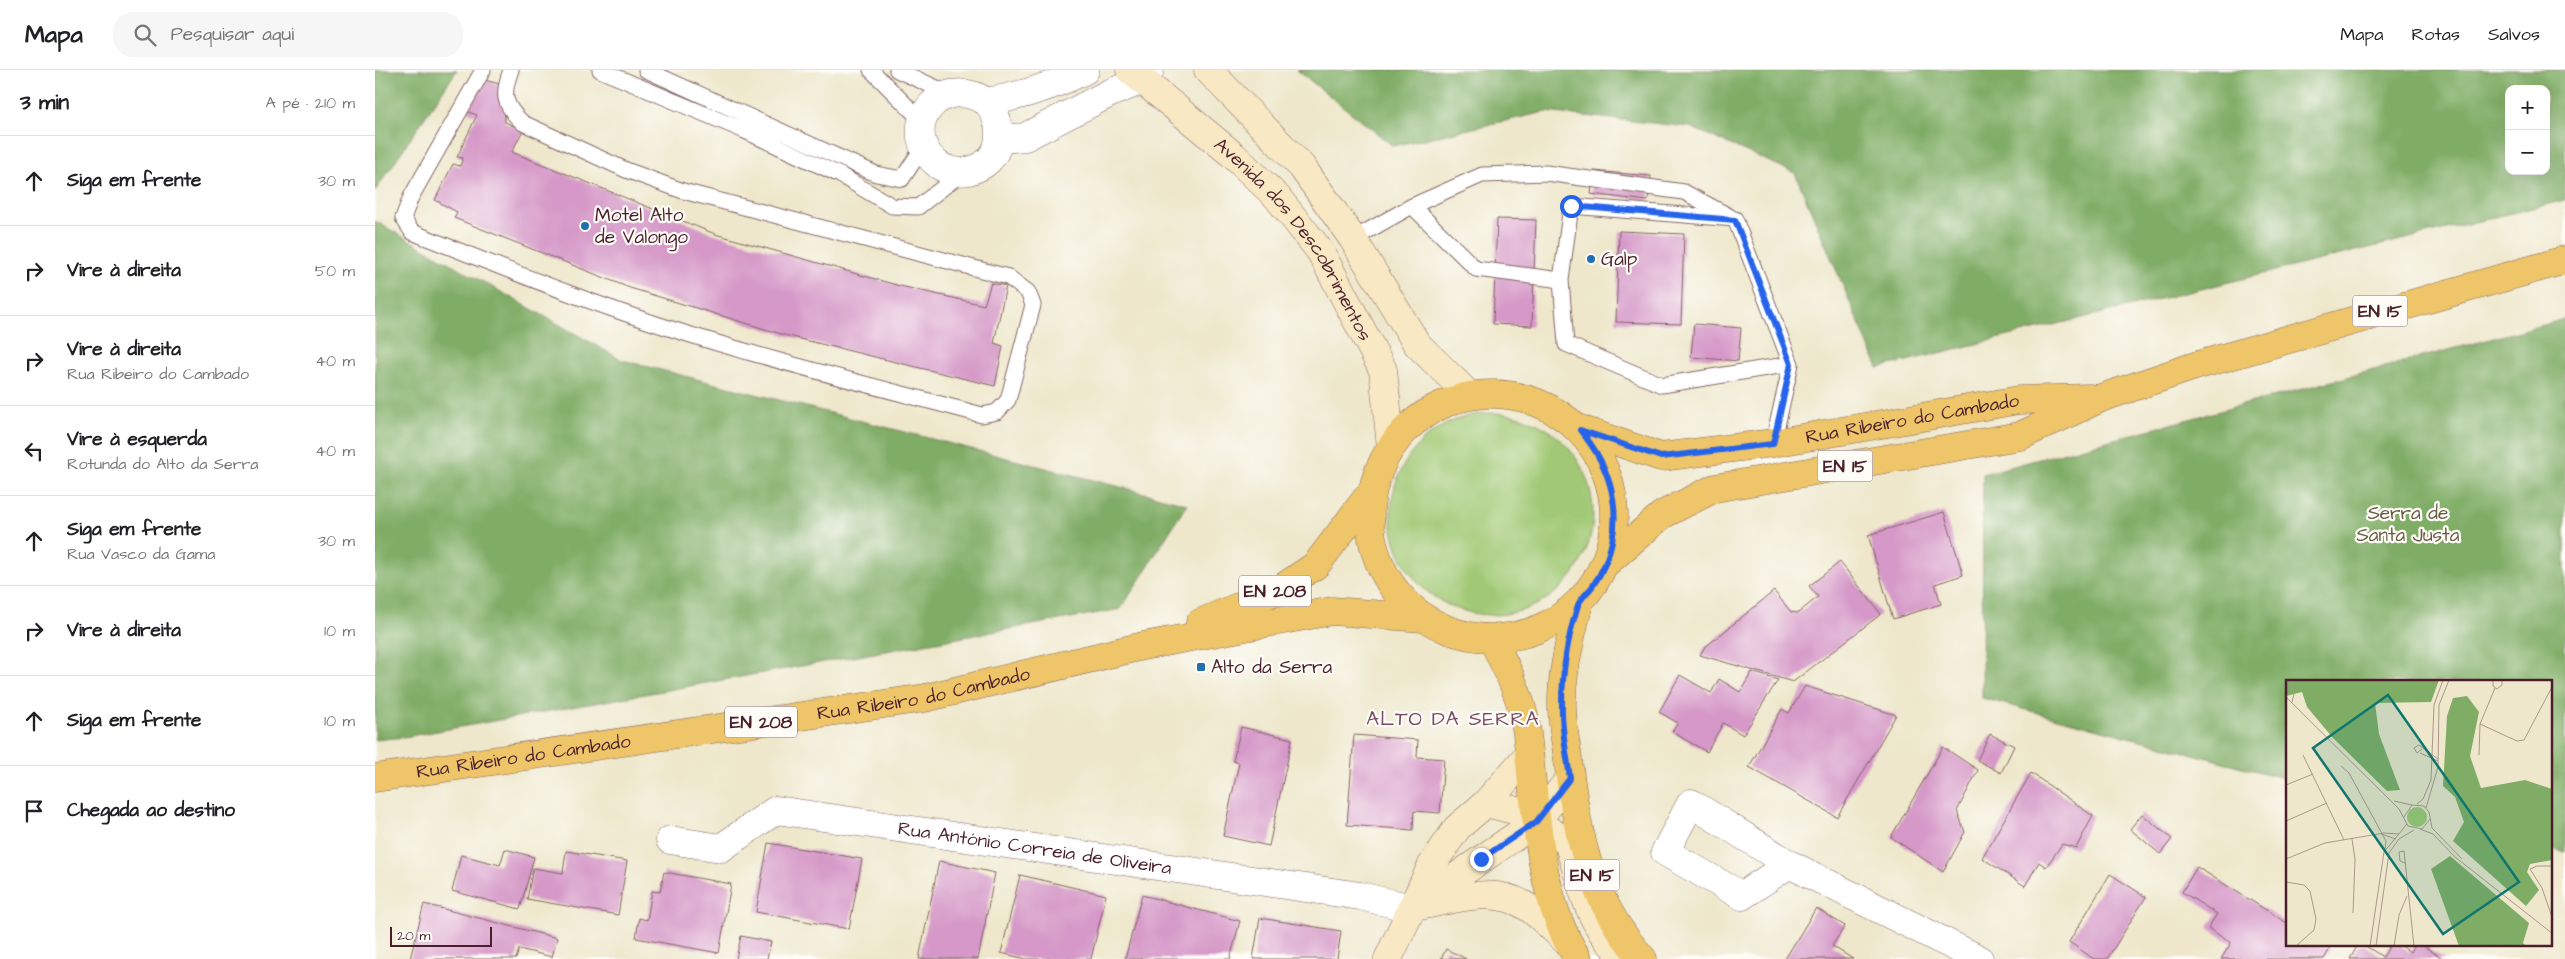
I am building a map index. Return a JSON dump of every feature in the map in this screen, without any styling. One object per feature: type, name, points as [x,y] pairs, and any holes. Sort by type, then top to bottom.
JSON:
[{"type":"main road","name":"Rua Ribeiro do Cambado","points":[[1605,564],[1662,515],[1715,488],[2020,436],[2101,398],[2223,358],[2565,260]]},
{"type":"main road","points":[[1493,393],[1517,395],[1540,402],[1561,414],[1580,430],[1595,448],[1606,469],[1613,493],[1615,517],[1613,533],[1605,564],[1594,585],[1579,603],[1560,618],[1539,630],[1516,637],[1492,639],[1468,636],[1445,630],[1423,618],[1405,602],[1390,584],[1378,562],[1372,539],[1370,515],[1372,491],[1379,468],[1391,447],[1406,429],[1425,413],[1447,402],[1469,395],[1493,393]]},
{"type":"main road","name":"Rua Ribeiro do Cambado","points":[[1580,430],[1661,457],[1773,444],[2019,400],[2101,398]]},
{"type":"main road","name":"Rua Ribeiro do Cambado","points":[[1143,646],[1282,588],[1309,570],[1316,565],[1372,491]]},
{"type":"main road","name":"EN 15","points":[[1579,603],[1564,670],[1562,708],[1570,778],[1581,843],[1589,869],[1622,936],[1643,959]]},
{"type":"main road","name":"Rua Ribeiro do Cambado","points":[[375,778],[925,698],[1143,646],[1332,611],[1423,618]]},
{"type":"main road","name":"EN 15","points":[[1492,639],[1514,682],[1524,718],[1536,822],[1546,880],[1572,951]]},
{"type":"street","points":[[1208,70],[1302,167],[1353,239],[1417,344],[1469,395]]},
{"type":"street","points":[[999,139],[1025,137],[1110,92],[1141,73]]},
{"type":"street","name":"Avenida dos Descobrimentos","points":[[1141,73],[1277,197],[1320,251],[1383,370],[1391,447]]},
{"type":"street","points":[[987,102],[1013,97],[1070,74]]},
{"type":"street","points":[[963,92],[976,95],[987,102],[995,113],[1000,125],[999,139],[995,151],[987,162],[976,169],[964,172],[951,171],[939,166],[930,158],[923,134],[928,109],[937,99],[963,92]]},
{"type":"street","points":[[1387,959],[1431,865],[1457,828],[1486,803],[1529,754]]},
{"type":"street","points":[[1411,908],[1536,822],[1570,778]]},
{"type":"street","points":[[1486,803],[1517,811],[1568,842],[1582,888],[1597,923],[1616,949],[1633,959]]},
{"type":"street","name":"Rua António Correia de Oliveira","points":[[670,840],[721,848],[776,810],[1360,896],[1411,908]]},
{"type":"street","points":[[1789,864],[1979,959]]},
{"type":"street","points":[[1411,908],[1483,894],[1508,897],[1529,908],[1572,951]]},
{"type":"lane","points":[[483,70],[411,197],[403,218],[412,232],[622,312],[702,339],[822,373],[982,415],[997,412],[1008,400],[1033,305],[1028,292],[1008,277],[683,191],[626,170],[523,123],[509,111],[506,98],[507,83],[511,70]]},
{"type":"lane","points":[[599,70],[771,143],[840,175],[891,206],[918,207],[964,172]]},
{"type":"lane","points":[[646,70],[877,174],[902,179],[923,134],[871,70]]},
{"type":"lane","points":[[897,70],[950,94]]},
{"type":"lane","points":[[1353,239],[1412,206],[1482,175],[1546,173],[1684,192],[1735,220],[1791,364],[1773,444]]},
{"type":"lane","points":[[1412,206],[1476,269],[1561,280]]},
{"type":"lane","points":[[1735,220],[1571,206],[1561,280],[1566,344],[1662,385],[1791,364]]},
{"type":"green space","points":[[375,70],[457,70],[375,191]]},
{"type":"green space","points":[[1297,70],[2565,70],[2565,200],[1878,368],[1795,173],[1690,127],[1545,112],[1393,146]]},
{"type":"green space","points":[[375,221],[622,360],[1187,504],[1121,609],[404,737],[375,740]]},
{"type":"green space","name":"Serra de Santa Justa","points":[[2565,319],[2565,852],[2553,849],[2553,680],[2286,680],[2286,779],[1982,698],[1983,474]]},
{"type":"green space","points":[[1482,413],[1502,413],[1521,417],[1540,425],[1556,436],[1570,450],[1581,466],[1589,485],[1593,514],[1589,543],[1581,562],[1570,578],[1556,592],[1540,603],[1521,611],[1502,615],[1482,615],[1463,611],[1444,603],[1428,592],[1414,578],[1403,562],[1395,543],[1391,524],[1391,504],[1395,485],[1403,466],[1414,450],[1428,436],[1444,425],[1463,417]]},
{"type":"building","name":"Motel Alto de Valongo","points":[[480,79],[504,85],[505,122],[523,130],[512,152],[715,234],[900,286],[984,305],[991,283],[1006,286],[994,343],[1003,346],[995,386],[788,336],[630,288],[454,218],[457,212],[435,200],[453,164],[460,166],[463,158],[457,157],[477,115],[468,112]]},
{"type":"building","points":[[1594,171],[1651,176],[1648,201],[1591,194]]},
{"type":"building","points":[[1497,219],[1536,220],[1532,326],[1493,324]]},
{"type":"building","points":[[1619,231],[1684,234],[1681,324],[1616,322]]},
{"type":"building","points":[[1694,324],[1741,328],[1738,361],[1691,357]]},
{"type":"building","points":[[1944,512],[1963,575],[1935,584],[1941,604],[1893,619],[1868,535]]},
{"type":"building","points":[[1840,562],[1881,614],[1793,682],[1700,655],[1704,648],[1774,591],[1791,612],[1798,613],[1818,597],[1809,586]]},
{"type":"building","points":[[1752,672],[1778,680],[1743,735],[1723,723],[1707,752],[1672,732],[1678,723],[1659,712],[1680,675],[1711,693],[1719,679],[1740,692]]},
{"type":"building","points":[[1805,686],[1896,715],[1837,817],[1749,767],[1782,709],[1789,713]]},
{"type":"building","points":[[1241,727],[1292,739],[1269,846],[1223,836],[1239,763],[1233,761]]},
{"type":"building","points":[[1990,734],[2014,746],[2001,773],[1977,760]]},
{"type":"building","points":[[1354,735],[1418,740],[1417,757],[1444,759],[1440,813],[1414,811],[1413,830],[1347,825]]},
{"type":"building","points":[[1943,747],[1978,770],[1957,811],[1965,832],[1943,872],[1891,837]]},
{"type":"building","points":[[2031,773],[2093,816],[2076,848],[2062,844],[2046,867],[2039,862],[2025,886],[1982,858]]},
{"type":"building","points":[[2142,814],[2172,839],[2160,854],[2130,829]]},
{"type":"building","points":[[768,843],[862,859],[849,929],[756,912]]},
{"type":"building","points":[[505,849],[534,857],[520,909],[452,891],[461,855],[500,865]]},
{"type":"building","points":[[566,851],[627,861],[618,915],[527,899],[533,868],[563,873]]},
{"type":"building","points":[[939,861],[995,873],[978,959],[919,959]]},
{"type":"building","points":[[2197,867],[2286,922],[2286,946],[2326,946],[2330,949],[2324,959],[2221,959],[2231,943],[2208,928],[2217,914],[2182,892]]},
{"type":"building","points":[[664,872],[731,884],[719,953],[636,938],[639,918],[647,920],[652,891],[660,892]]},
{"type":"building","points":[[2110,874],[2146,897],[2107,959],[2094,959],[2069,942]]},
{"type":"building","points":[[1020,875],[1106,895],[1091,959],[1026,959],[1001,953]]},
{"type":"building","points":[[1142,895],[1240,921],[1230,959],[1125,959]]},
{"type":"building","points":[[424,904],[557,938],[552,957],[519,949],[516,959],[410,959]]},
{"type":"building","points":[[1816,908],[1845,926],[1832,946],[1853,959],[1785,959]]},
{"type":"building","points":[[1260,918],[1341,931],[1337,959],[1253,959]]},
{"type":"building","points":[[741,936],[771,942],[767,959],[736,959]]},
{"type":"building","points":[[2357,946],[2366,946],[2383,957],[2389,946],[2401,946],[2410,952],[2413,946],[2424,946],[2444,959],[2350,959]]},
{"type":"building","points":[[1446,949],[1466,959],[1441,959]]},
{"type":"place","name":"Motel Alto de Valongo","points":[[585,226]]},
{"type":"place","name":"Galp","points":[[1591,259]]},
{"type":"place","name":"Alto da Serra","points":[[1201,667]]},
{"type":"district","name":"ALTO DA SERRA","points":[[1453,719]]},
{"type":"route","points":[[1481,859],[1536,822],[1570,778],[1562,708],[1564,670],[1579,603],[1594,585],[1605,564],[1613,541],[1615,517],[1613,493],[1606,469],[1595,448],[1580,430],[1661,457],[1773,444],[1791,364],[1735,220],[1571,206]]}]
